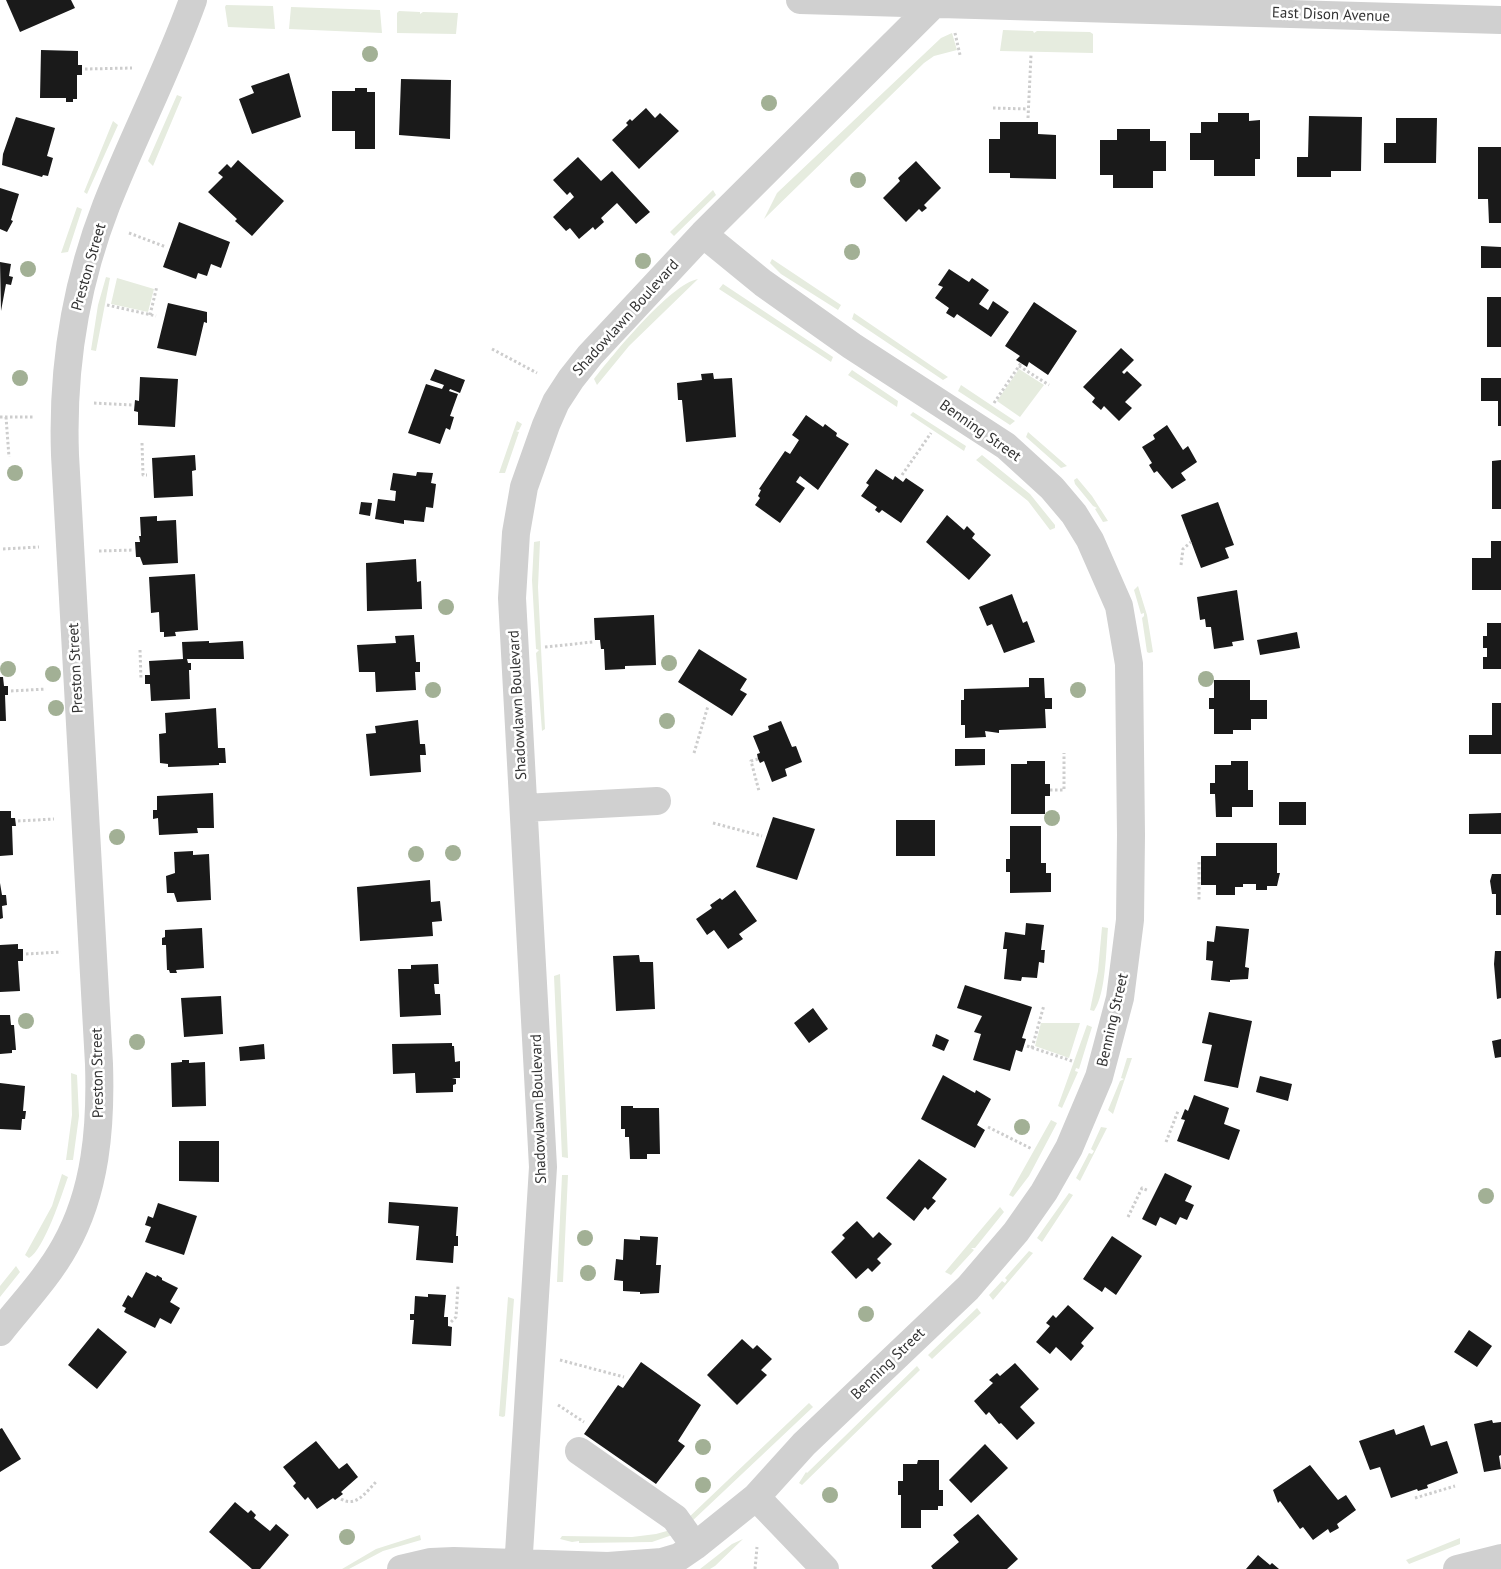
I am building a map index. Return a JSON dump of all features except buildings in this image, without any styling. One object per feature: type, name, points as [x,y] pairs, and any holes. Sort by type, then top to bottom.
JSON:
[{"type":"street","name":"Preston Street","points":[[0,1332],[44,1277],[68,1241],[84,1199],[95,1155],[99,1127],[99,1064],[64,455],[64,395],[68,356],[86,269],[105,208],[192,0]]},
{"type":"street","name":"East Dison Avenue","points":[[800,0],[937,2],[1501,20]]},
{"type":"street","name":"Shadowlawn Boulevard","points":[[518,1566],[538,1267],[542,1167],[512,578],[520,506],[533,456],[556,402],[590,354],[703,234],[937,2]]},
{"type":"street","name":"Benning Street","points":[[400,1569],[431,1562],[518,1566],[646,1565],[679,1557],[695,1546],[756,1497],[804,1444],[968,1288],[1016,1232],[1044,1192],[1069,1148],[1099,1077],[1109,1045],[1125,972],[1130,920],[1129,664],[1119,606],[1098,556],[1074,514],[1032,468],[1006,446],[852,346],[763,283],[703,234]]},
{"type":"street","points":[[524,808],[657,801]]},
{"type":"street","points":[[579,1451],[676,1518],[695,1546]]},
{"type":"street","points":[[756,1497],[825,1569]]},
{"type":"street","points":[[1457,1569],[1501,1558]]},
{"type":"path","points":[[955,32],[960,55]]},
{"type":"path","points":[[1028,118],[1031,55]]},
{"type":"path","points":[[85,69],[132,68]]},
{"type":"path","points":[[993,108],[1028,109]]},
{"type":"path","points":[[129,233],[166,247]]},
{"type":"path","points":[[150,315],[158,286]]},
{"type":"path","points":[[107,305],[156,316]]},
{"type":"path","points":[[492,349],[537,373]]},
{"type":"path","points":[[994,403],[1020,364],[1049,386]]},
{"type":"path","points":[[94,403],[132,405]]},
{"type":"path","points":[[0,418],[33,417]]},
{"type":"path","points":[[6,418],[9,457]]},
{"type":"path","points":[[902,476],[931,433]]},
{"type":"path","points":[[142,443],[143,476],[147,475]]},
{"type":"path","points":[[1181,565],[1183,549],[1191,542]]},
{"type":"path","points":[[3,549],[39,547]]},
{"type":"path","points":[[99,551],[134,550]]},
{"type":"path","points":[[544,647],[593,642]]},
{"type":"path","points":[[140,650],[141,680]]},
{"type":"path","points":[[11,691],[46,689]]},
{"type":"path","points":[[694,753],[708,706]]},
{"type":"path","points":[[1050,790],[1064,790],[1064,753]]},
{"type":"path","points":[[758,759],[751,761],[760,791]]},
{"type":"path","points":[[18,821],[54,819]]},
{"type":"path","points":[[713,822],[762,836]]},
{"type":"path","points":[[1199,862],[1199,901]]},
{"type":"path","points":[[26,954],[61,952]]},
{"type":"path","points":[[1032,1048],[1044,1005]]},
{"type":"path","points":[[1026,1046],[1072,1062]]},
{"type":"path","points":[[1166,1142],[1178,1111]]},
{"type":"path","points":[[988,1127],[1032,1150]]},
{"type":"path","points":[[1128,1217],[1142,1188],[1149,1191]]},
{"type":"path","points":[[451,1322],[456,1317],[458,1286]]},
{"type":"path","points":[[552,1359],[624,1377]]},
{"type":"path","points":[[558,1405],[586,1424]]},
{"type":"path","points":[[341,1499],[350,1502],[356,1501],[376,1482]]},
{"type":"path","points":[[1415,1498],[1455,1486]]},
{"type":"path","points":[[755,1569],[757,1547]]},
{"type":"shaded area","points":[[226,5],[273,6],[275,29],[228,27]]},
{"type":"shaded area","points":[[291,7],[380,10],[382,33],[289,29]]},
{"type":"shaded area","points":[[399,11],[420,12],[420,14],[423,12],[458,13],[456,34],[397,33],[397,13]]},
{"type":"shaded area","points":[[1003,30],[1033,31],[1034,33],[1037,31],[1090,32],[1093,34],[1093,53],[1000,51]]},
{"type":"shaded area","points":[[952,33],[957,50],[934,56],[924,63],[764,219],[777,193],[941,38]]},
{"type":"shaded area","points":[[177,95],[182,97],[153,166],[148,161]]},
{"type":"shaded area","points":[[113,121],[118,125],[87,194],[84,192]]},
{"type":"shaded area","points":[[713,190],[716,195],[674,236],[670,232]]},
{"type":"shaded area","points":[[77,207],[82,209],[68,252],[61,253]]},
{"type":"shaded area","points":[[772,259],[841,305],[838,310],[781,274],[770,263]]},
{"type":"shaded area","points":[[106,277],[110,278],[96,351],[91,350],[98,305]]},
{"type":"shaded area","points":[[117,278],[154,289],[148,312],[111,304]]},
{"type":"shaded area","points":[[698,279],[629,346],[597,385],[594,379],[642,322],[672,294],[686,284]]},
{"type":"shaded area","points":[[723,284],[833,357],[831,362],[719,289]]},
{"type":"shaded area","points":[[854,313],[948,377],[943,380],[852,319]]},
{"type":"shaded area","points":[[1019,369],[1044,385],[1020,417],[997,401]]},
{"type":"shaded area","points":[[852,370],[898,401],[897,407],[848,375]]},
{"type":"shaded area","points":[[961,385],[1015,421],[1010,425],[958,391]]},
{"type":"shaded area","points":[[913,412],[966,446],[964,451],[910,415]]},
{"type":"shaded area","points":[[517,421],[522,424],[519,430],[516,431],[519,432],[505,473],[499,473]]},
{"type":"shaded area","points":[[1028,432],[1067,466],[1061,468],[1026,437]]},
{"type":"shaded area","points":[[982,455],[1030,494],[1055,525],[1055,528],[1050,530],[1028,501],[976,460]]},
{"type":"shaded area","points":[[1077,478],[1092,496],[1108,521],[1103,522],[1095,509],[1097,508],[1093,506],[1075,484],[1074,480]]},
{"type":"shaded area","points":[[540,541],[538,587],[545,729],[542,731],[536,653],[539,650],[536,649],[532,580],[534,542]]},
{"type":"shaded area","points":[[1138,586],[1147,615],[1153,652],[1149,653],[1147,652],[1142,618],[1144,613],[1141,614],[1134,590]]},
{"type":"shaded area","points":[[1102,927],[1108,928],[1105,971],[1101,994],[1094,1011],[1090,1010],[1098,971]]},
{"type":"shaded area","points":[[560,974],[568,1158],[562,1157],[554,976]]},
{"type":"shaded area","points":[[1041,1023],[1080,1023],[1069,1058],[1035,1046]]},
{"type":"shaded area","points":[[1087,1025],[1092,1027],[1079,1069],[1076,1068],[1075,1071],[1078,1072],[1062,1108],[1058,1106]]},
{"type":"shaded area","points":[[1127,1058],[1132,1058],[1113,1114],[1108,1110],[1120,1081],[1124,1079],[1121,1078]]},
{"type":"shaded area","points":[[71,1073],[77,1075],[79,1116],[73,1160],[66,1160],[72,1115]]},
{"type":"shaded area","points":[[1051,1120],[1057,1123],[1029,1176],[1013,1197],[1009,1195]]},
{"type":"shaded area","points":[[1101,1127],[1107,1128],[1080,1181],[1076,1178],[1089,1153],[1092,1154],[1094,1151],[1091,1149]]},
{"type":"shaded area","points":[[62,1174],[68,1177],[57,1208],[41,1244],[29,1258],[25,1255],[52,1206]]},
{"type":"shaded area","points":[[562,1175],[568,1175],[563,1282],[557,1282]]},
{"type":"shaded area","points":[[1069,1193],[1073,1195],[1042,1242],[1037,1238]]},
{"type":"shaded area","points":[[1000,1207],[1004,1212],[975,1248],[971,1248],[974,1250],[951,1275],[945,1272]]},
{"type":"shaded area","points":[[1029,1251],[1033,1253],[993,1300],[989,1295],[1002,1281],[1005,1283],[1007,1280],[1005,1278]]},
{"type":"shaded area","points":[[16,1266],[20,1272],[0,1297],[0,1286]]},
{"type":"shaded area","points":[[508,1297],[514,1299],[505,1416],[503,1417],[499,1416]]},
{"type":"shaded area","points":[[977,1308],[981,1313],[932,1359],[928,1355]]},
{"type":"shaded area","points":[[917,1366],[920,1370],[802,1485],[799,1483],[806,1472]]},
{"type":"shaded area","points":[[809,1403],[813,1407],[689,1524],[686,1520]]},
{"type":"shaded area","points":[[674,1529],[675,1534],[652,1542],[579,1543],[579,1541],[572,1542],[560,1539],[562,1536],[632,1537],[656,1534]]},
{"type":"shaded area","points":[[420,1535],[421,1540],[383,1551],[349,1569],[342,1569],[376,1549]]},
{"type":"shaded area","points":[[1460,1538],[1460,1544],[1409,1564],[1406,1560]]},
{"type":"shaded area","points":[[743,1539],[715,1566],[710,1569],[700,1569],[732,1544]]}]
